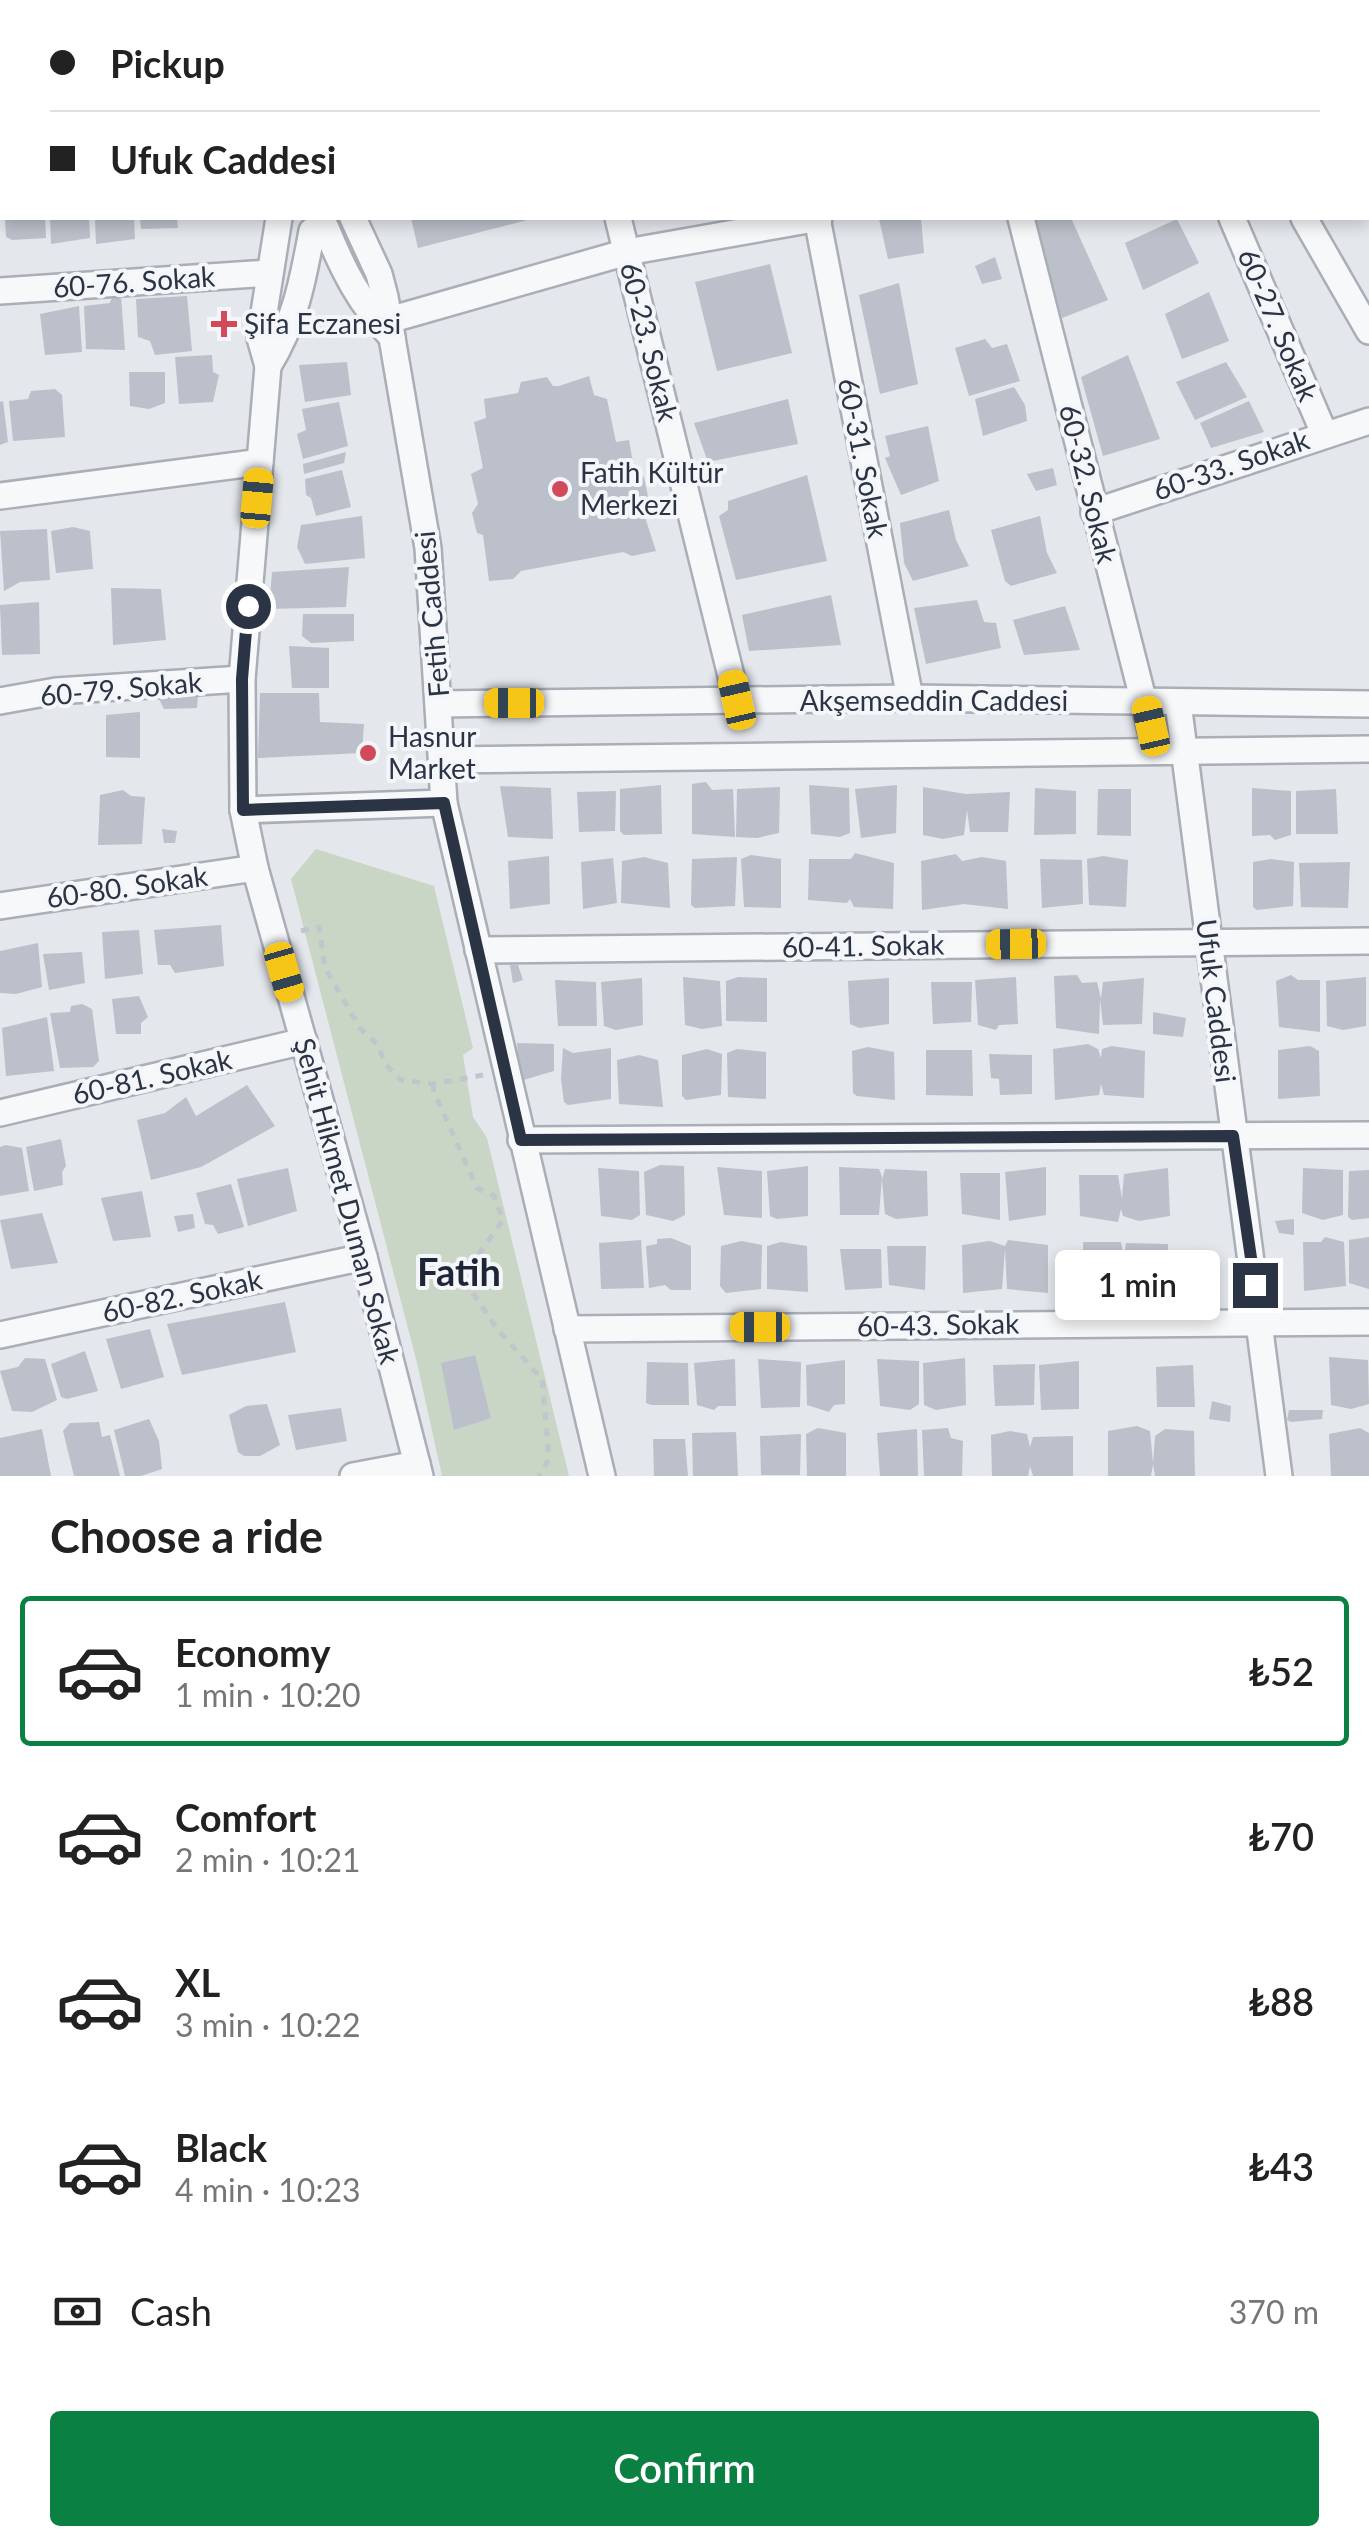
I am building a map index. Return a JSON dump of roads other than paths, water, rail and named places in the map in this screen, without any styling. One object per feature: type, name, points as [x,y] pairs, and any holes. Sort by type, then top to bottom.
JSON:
[{"type":"street","points":[[268,366],[260,338],[282,220]]},
{"type":"street","points":[[285,220],[297,228],[326,225]]},
{"type":"street","name":"Fetih Caddesi","points":[[354,220],[379,274],[428,548],[444,803],[602,1476]]},
{"type":"street","name":"60-23. Sokak","points":[[619,220],[737,700]]},
{"type":"street","points":[[326,225],[352,289],[367,312],[390,329],[627,252],[807,220]]},
{"type":"street","name":"60-31. Sokak","points":[[818,220],[910,698]]},
{"type":"street","name":"60-32. Sokak","points":[[1022,220],[1156,750]]},
{"type":"street","name":"60-27. Sokak","points":[[1233,220],[1324,434]]},
{"type":"street","points":[[1305,220],[1369,331]]},
{"type":"street","points":[[268,366],[286,337],[326,225]]},
{"type":"street","name":"60-76. Sokak","points":[[0,291],[269,273]]},
{"type":"street","name":"Şehit Hikmet Duman Sokak","points":[[268,366],[242,679],[243,810],[255,868],[364,1257],[418,1470]]},
{"type":"street","name":"60-33. Sokak","points":[[1094,512],[1369,421]]},
{"type":"street","points":[[0,496],[260,462]]},
{"type":"street","name":"60-79. Sokak","points":[[0,701],[56,691],[242,679]]},
{"type":"street","name":"Akşemseddin Caddesi","points":[[440,704],[910,698],[1369,704]]},
{"type":"street","name":"Ufuk Caddesi","points":[[1178,704],[1279,1476]]},
{"type":"street","name":"Akşemseddin Caddesi","points":[[442,760],[1369,749]]},
{"type":"street","points":[[243,810],[444,803]]},
{"type":"street","name":"60-80. Sokak","points":[[0,906],[255,868]]},
{"type":"street","name":"60-41. Sokak","points":[[478,950],[1369,940]]},
{"type":"street","name":"60-81. Sokak","points":[[0,1113],[304,1041]]},
{"type":"street","points":[[521,1140],[1369,1135]]},
{"type":"street","name":"60-82. Sokak","points":[[0,1335],[364,1257]]},
{"type":"street","name":"60-43. Sokak","points":[[567,1328],[1369,1322]]},
{"type":"street","points":[[353,1476],[418,1470]]},
{"type":"place","name":"Şifa Eczanesi","points":[[224,324]]},
{"type":"place","name":"Fatih Kültür Merkezi","points":[[560,489]]},
{"type":"place","name":"Hasnur Market","points":[[368,753]]},
{"type":"district","name":"Fatih","points":[[459,1273]]}]
